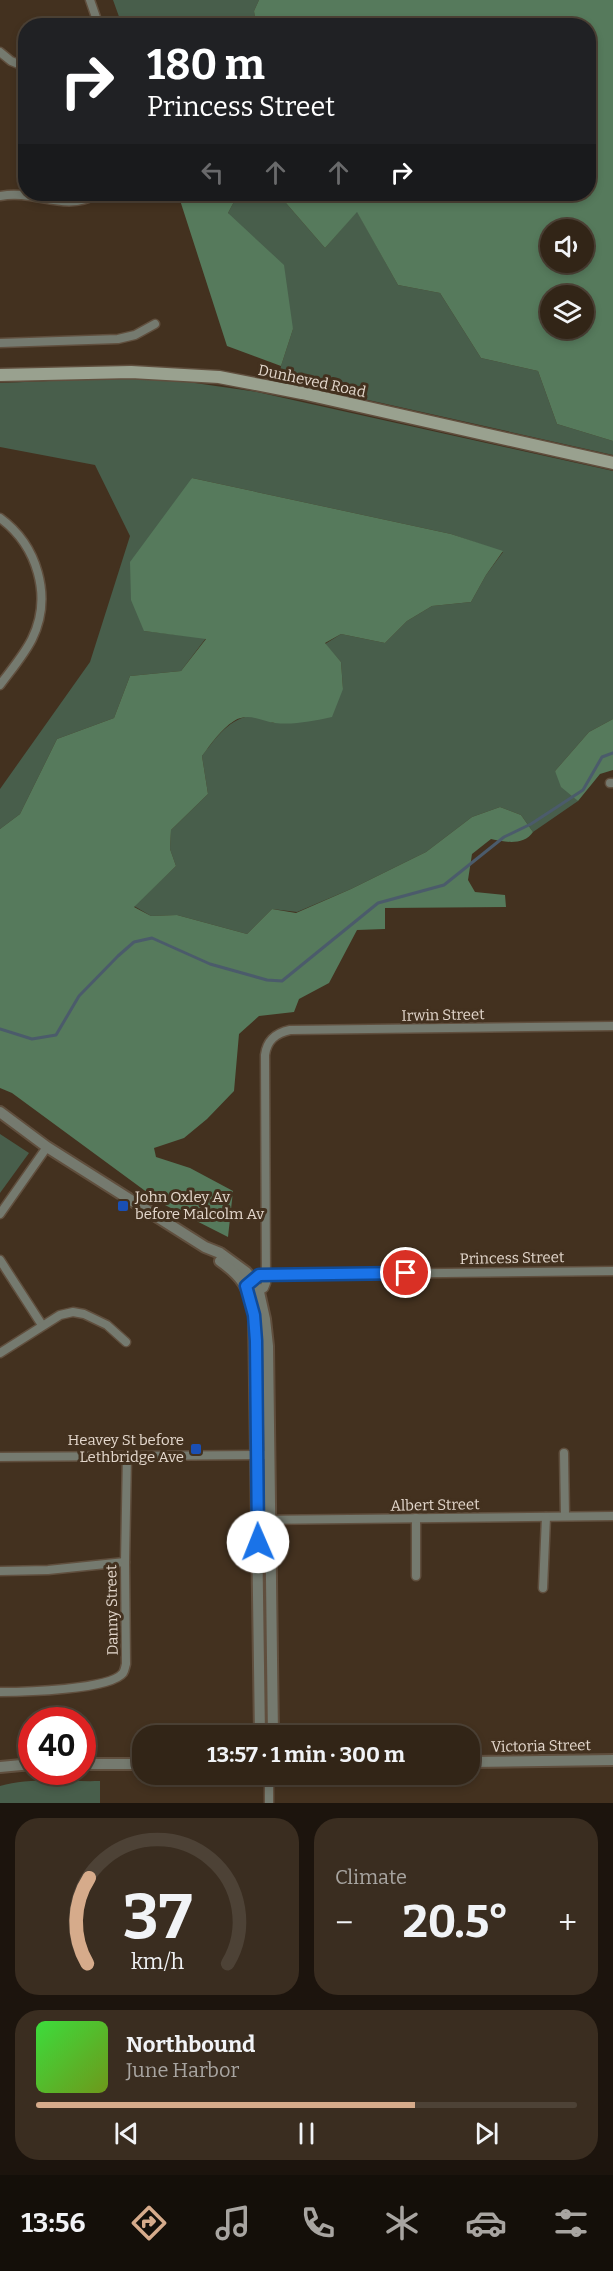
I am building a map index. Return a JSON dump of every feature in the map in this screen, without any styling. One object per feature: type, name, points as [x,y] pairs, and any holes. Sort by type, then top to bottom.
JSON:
[{"type":"main road","name":"Dunheved Road","points":[[0,375],[131,372],[219,377],[302,393],[613,463]]},
{"type":"street","points":[[90,0],[96,18]]},
{"type":"street","points":[[0,52],[18,64]]},
{"type":"street","points":[[0,196],[18,195]]},
{"type":"street","points":[[56,201],[65,203],[80,201]]},
{"type":"street","points":[[0,343],[118,339],[135,335],[155,324]]},
{"type":"street","points":[[0,518],[17,533],[29,551],[38,571],[41,594],[33,638],[0,685]]},
{"type":"street","name":"Irwin Street","points":[[267,1275],[265,1055],[266,1047],[274,1036],[290,1030],[613,1026]]},
{"type":"street","points":[[0,1112],[47,1147],[205,1247],[234,1262],[252,1288],[265,1319],[268,1346],[273,1725]]},
{"type":"street","points":[[0,1214],[47,1147]]},
{"type":"street","points":[[0,1260],[42,1325]]},
{"type":"street","name":"Princess Street","points":[[252,1288],[259,1275],[613,1270]]},
{"type":"street","points":[[252,1288],[266,1283],[267,1275]]},
{"type":"street","points":[[252,1288],[256,1341],[260,1725]]},
{"type":"street","points":[[0,1353],[60,1315],[79,1313],[107,1325],[126,1342]]},
{"type":"street","points":[[564,1453],[565,1516]]},
{"type":"street","points":[[0,1457],[269,1455]]},
{"type":"street","name":"Danny Street","points":[[0,1692],[49,1691],[85,1686],[116,1678],[123,1673],[126,1664],[127,1456]]},
{"type":"street","name":"Albert Street","points":[[257,1520],[613,1516]]},
{"type":"street","points":[[543,1588],[546,1517]]},
{"type":"street","points":[[416,1518],[416,1576]]},
{"type":"street","points":[[0,1571],[48,1570],[125,1562]]},
{"type":"street","name":"Victoria Street","points":[[480,1762],[613,1760]]},
{"type":"street","points":[[96,1764],[132,1764]]},
{"type":"street","points":[[0,1767],[18,1765]]},
{"type":"street","points":[[269,1785],[269,1803]]},
{"type":"green space","points":[[113,0],[259,0],[254,11],[255,18],[119,18]]},
{"type":"green space","points":[[259,0],[613,0],[613,441],[557,424],[538,371],[481,358],[440,293],[398,285],[357,212],[325,248],[284,201],[596,201],[596,18],[255,18],[254,11]]},
{"type":"green space","points":[[180,201],[234,201],[228,213],[284,265],[293,329],[281,366],[227,346]]},
{"type":"green space","points":[[234,201],[284,201],[325,248],[357,211],[398,285],[440,293],[481,358],[538,371],[557,424],[613,441],[613,455],[279,380],[293,329],[228,213]]},
{"type":"green space","points":[[122,378],[174,380],[257,392],[613,471],[613,719],[589,732],[555,771],[578,801],[533,832],[521,815],[500,807],[472,817],[426,852],[351,889],[297,912],[272,909],[247,934],[177,915],[151,916],[134,906],[176,866],[170,849],[171,830],[208,794],[202,756],[224,729],[238,719],[246,717],[255,716],[274,723],[343,689],[341,662],[325,644],[341,634],[385,643],[407,621],[432,606],[471,602],[486,575],[503,552],[451,534],[192,478],[144,631],[206,638],[181,671],[130,676],[114,718],[57,739],[20,814],[0,829],[0,789],[90,662],[130,536],[95,465],[0,447],[0,383]]},
{"type":"green space","points":[[192,478],[451,534],[503,551],[471,602],[432,606],[407,621],[385,643],[341,634],[325,643],[341,662],[343,689],[332,717],[275,723],[244,717],[225,728],[202,756],[208,794],[171,830],[170,849],[176,866],[134,907],[151,916],[177,915],[247,934],[272,909],[296,913],[351,889],[426,852],[472,817],[500,807],[521,815],[533,832],[519,841],[491,839],[472,854],[468,880],[475,892],[505,895],[506,907],[385,908],[385,929],[357,930],[329,983],[299,999],[294,1012],[259,1016],[239,1034],[234,1091],[207,1119],[184,1138],[154,1148],[156,1157],[190,1168],[233,1191],[228,1237],[163,1204],[12,1093],[0,1088],[0,829],[20,814],[57,739],[114,718],[130,676],[181,671],[206,639],[144,631],[131,600],[130,562]]},
{"type":"green space","points":[[613,719],[613,770],[600,774],[578,801],[561,787],[555,771],[589,732]]},
{"type":"green space","points":[[0,1134],[29,1153],[0,1193]]},
{"type":"green space","points":[[96,1781],[100,1781],[100,1803],[0,1803],[0,1786],[12,1783],[18,1783],[18,1785],[96,1785]]},
{"type":"waterway","points":[[0,1029],[32,1039],[56,1035],[79,996],[118,956],[134,942],[152,938],[210,964],[267,980],[282,981],[378,903],[444,885],[504,837],[531,824],[583,790],[602,757],[613,753]]},
{"type":"place","name":"John Oxley Av before Malcolm Av","points":[[123,1206]]},
{"type":"place","name":"Heavey St before Lethbridge Ave","points":[[196,1449]]},
{"type":"route","points":[[258,1542],[256,1341],[254,1315],[246,1286],[259,1275],[406,1273]]}]
